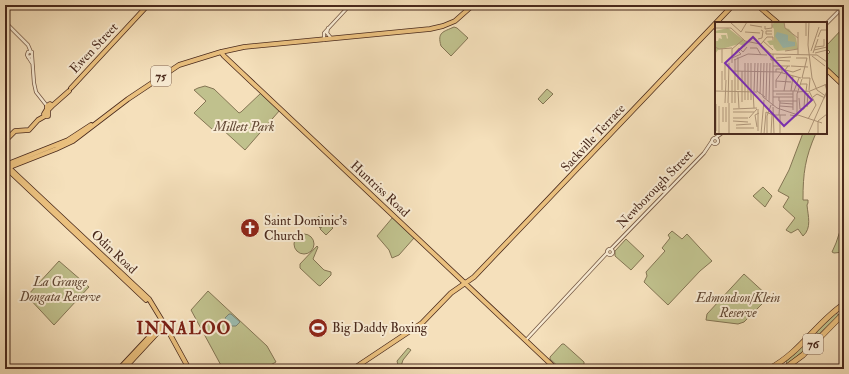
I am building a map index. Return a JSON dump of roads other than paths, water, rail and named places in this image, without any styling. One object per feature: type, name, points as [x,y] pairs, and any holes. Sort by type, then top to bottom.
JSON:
[{"type":"highway","name":"76","points":[[769,369],[797,350],[838,307],[844,304]]},
{"type":"highway","points":[[838,307],[838,312],[842,314]]},
{"type":"highway","name":"76","points":[[786,369],[842,314]]},
{"type":"highway","points":[[805,341],[814,334],[820,336]]},
{"type":"highway","points":[[797,350],[798,354],[800,355],[806,351]]},
{"type":"main road","name":"Ewen Street","points":[[50,105],[69,89],[147,5]]},
{"type":"main road","name":"75","points":[[325,39],[430,29],[436,30],[456,23],[475,5]]},
{"type":"main road","name":"Sackville Terrace","points":[[719,22],[734,5]]},
{"type":"main road","name":"Sackville Terrace","points":[[718,22],[734,5]]},
{"type":"main road","points":[[758,5],[775,22]]},
{"type":"main road","name":"Sackville Terrace","points":[[466,284],[715,25]]},
{"type":"main road","name":"Sackville Terrace","points":[[466,284],[478,275],[715,26]]},
{"type":"main road","name":"75","points":[[6,167],[68,140],[176,66],[244,47],[350,36]]},
{"type":"main road","name":"Huntriss Road","points":[[223,52],[556,369]]},
{"type":"main road","name":"Huntriss Road","points":[[223,52],[227,59],[466,284]]},
{"type":"main road","points":[[213,55],[227,59]]},
{"type":"main road","points":[[827,70],[844,86]]},
{"type":"main road","points":[[5,141],[15,131],[29,130],[44,115],[50,105]]},
{"type":"main road","name":"75","points":[[6,167],[38,156],[73,141],[116,108]]},
{"type":"main road","points":[[5,138],[14,129],[28,128],[44,115]]},
{"type":"main road","points":[[15,172],[18,166],[38,156]]},
{"type":"main road","name":"Odin Road","points":[[6,167],[15,172],[148,299],[187,369]]},
{"type":"main road","name":"Odin Road","points":[[6,167],[18,182],[22,183],[149,303],[163,324],[187,369]]},
{"type":"main road","points":[[354,369],[422,323],[456,289],[461,280]]},
{"type":"main road","points":[[456,289],[466,284]]},
{"type":"main road","points":[[354,369],[422,324],[452,295],[466,284]]},
{"type":"main road","points":[[124,369],[152,339],[163,324]]},
{"type":"main road","points":[[119,369],[163,324]]},
{"type":"main road","points":[[152,339],[163,330],[167,334]]},
{"type":"street","points":[[325,39],[325,32],[350,5]]},
{"type":"street","points":[[827,23],[844,6]]},
{"type":"street","points":[[5,22],[25,42],[29,52],[33,54],[36,92],[50,105]]},
{"type":"street","points":[[328,28],[327,33],[331,38]]},
{"type":"street","points":[[29,52],[27,55],[33,65]]},
{"type":"street","points":[[28,57],[32,56]]},
{"type":"street","points":[[716,139],[721,134]]},
{"type":"street","name":"Newborough Street","points":[[526,340],[604,257],[608,254],[612,254],[612,250],[616,244],[713,142],[713,139],[716,139]]},
{"type":"street","name":"Newborough Street","points":[[713,142],[717,143],[716,139]]},
{"type":"street","name":"Newborough Street","points":[[608,254],[607,250],[612,250]]},
{"type":"street","points":[[782,361],[786,369]]},
{"type":"water","points":[[229,314],[240,322],[236,326],[231,326],[226,323],[225,318]]},
{"type":"place","name":"Saint Dominic's Church","points":[[250,228]]},
{"type":"place","name":"Big Daddy Boxing","points":[[318,328]]},
{"type":"district","name":"INNALOO","points":[[184,328]]},
{"type":"park label","name":"Millett Park","points":[[244,127]]},
{"type":"park label","name":"La Grange Dongata Reserve","points":[[60,290]]},
{"type":"park label","name":"Edmondson/Klein Reserve","points":[[738,306]]}]
